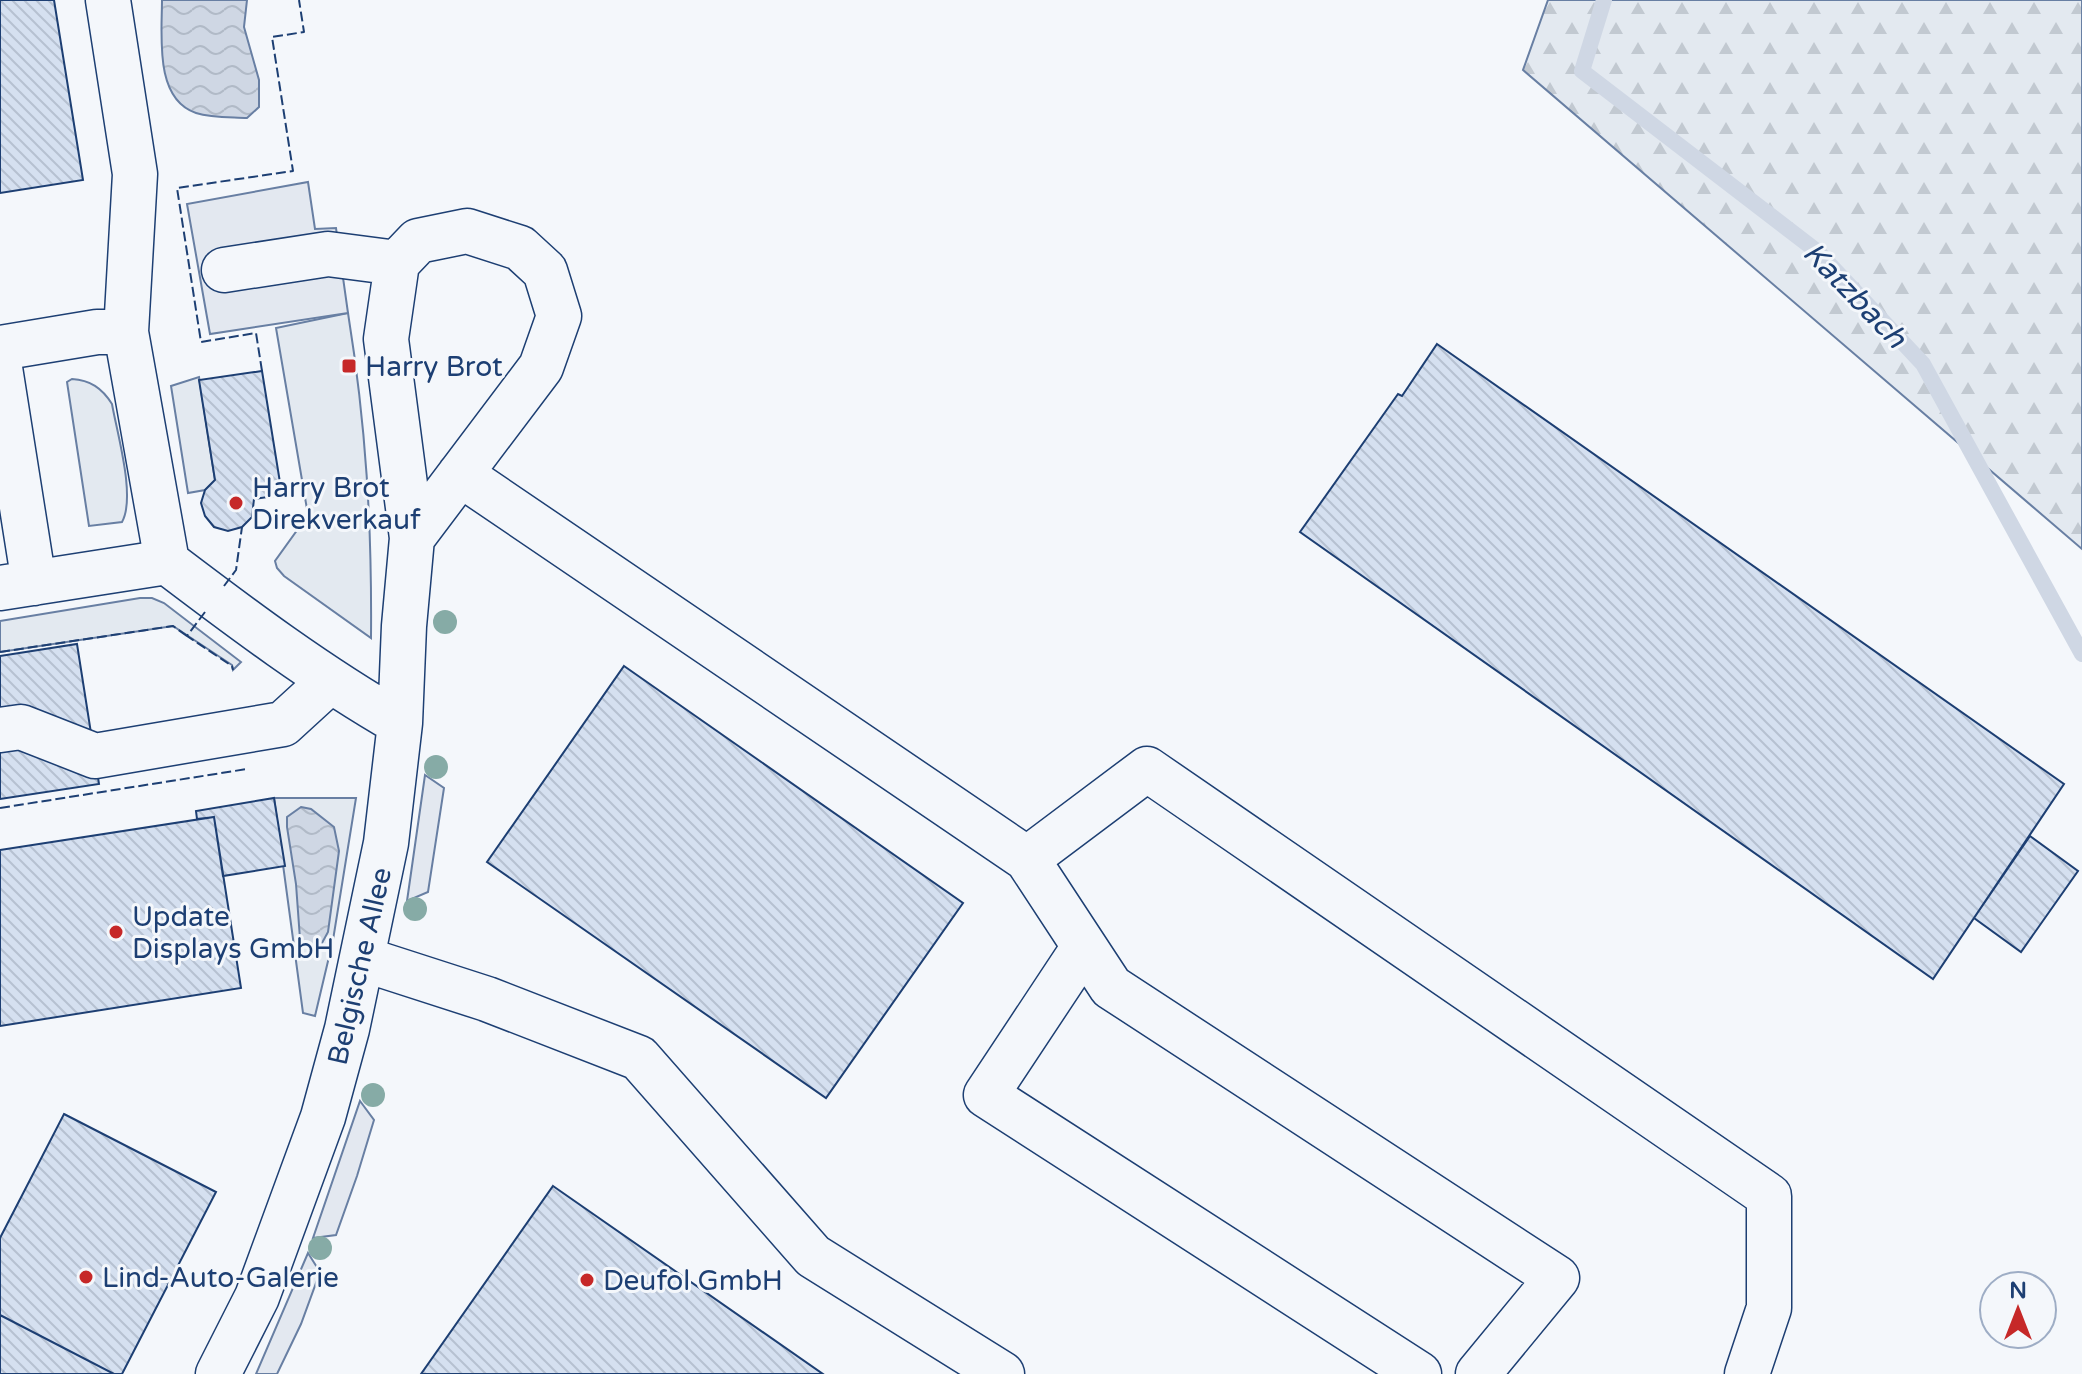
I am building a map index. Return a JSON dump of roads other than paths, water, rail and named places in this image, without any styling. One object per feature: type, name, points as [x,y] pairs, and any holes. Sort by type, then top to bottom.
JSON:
[{"type":"street","points":[[108,0],[135,174],[126,332],[167,562],[330,681],[400,723]]},
{"type":"street","points":[[224,270],[328,254],[397,263],[418,241],[467,231],[520,248],[545,271],[559,316],[541,367],[412,538]]},
{"type":"street","name":"Belgische Allee","points":[[218,1374],[257,1297],[323,1117],[363,959],[386,843],[400,723],[412,538],[386,339],[397,263]]},
{"type":"street","points":[[0,348],[97,332],[126,332]]},
{"type":"street","points":[[0,368],[17,586],[167,562]]},
{"type":"street","points":[[460,474],[1027,859],[1111,987],[1557,1278],[1478,1374]]},
{"type":"street","points":[[0,730],[21,727],[95,756],[283,724],[330,681]]},
{"type":"street","points":[[1027,859],[1147,769],[1769,1196],[1769,1308],[1747,1374]]},
{"type":"street","points":[[1084,947],[986,1095],[1419,1374]]},
{"type":"street","points":[[363,959],[487,999],[639,1058],[813,1256],[1002,1374]]},
{"type":"water","points":[[162,0],[247,0],[244,27],[259,80],[259,107],[247,118],[196,113],[182,106],[173,94],[163,64]]},
{"type":"water","points":[[301,807],[311,809],[334,827],[339,851],[328,932],[322,943],[310,947],[300,939],[287,827],[287,817]]},
{"type":"waterway","name":"Katzbach","points":[[1604,0],[1582,71],[1818,252],[1923,364],[2082,654]]},
{"type":"place","name":"Harry Brot","points":[[349,366]]},
{"type":"place","name":"Harry Brot Direkverkauf","points":[[236,503]]},
{"type":"place","name":"Update Displays GmbH","points":[[116,932]]},
{"type":"place","name":"Lind-Auto-Galerie","points":[[86,1277]]},
{"type":"place","name":"Deufol GmbH","points":[[587,1280]]}]
